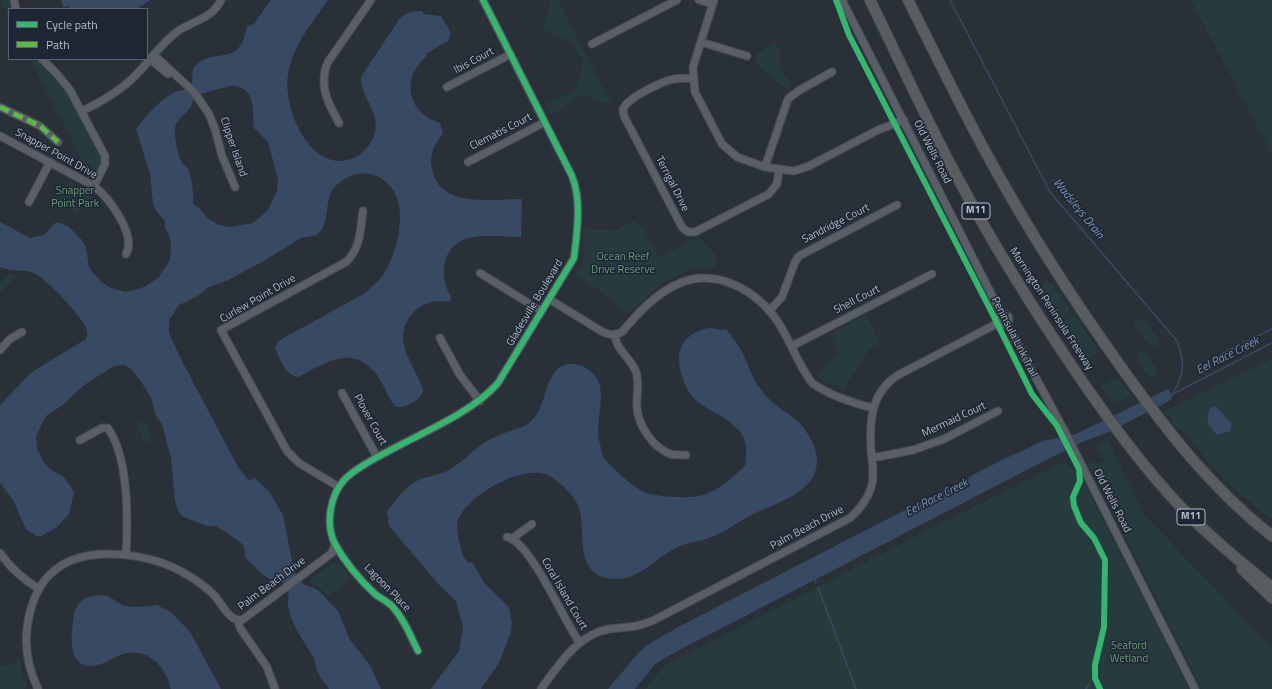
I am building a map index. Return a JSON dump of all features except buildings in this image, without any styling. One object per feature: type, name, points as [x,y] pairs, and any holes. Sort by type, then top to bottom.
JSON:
[{"type":"highway","name":"Mornington Peninsula Freeway","points":[[870,0],[960,184],[1014,277],[1047,330],[1122,437],[1180,506],[1215,540],[1272,587]]},
{"type":"highway","points":[[908,0],[990,159],[1022,216],[1089,322],[1142,396],[1196,463],[1249,518],[1272,534]]},
{"type":"highway","points":[[1215,540],[1254,582],[1272,598]]},
{"type":"street","points":[[82,111],[115,92],[135,76],[177,32],[214,12],[221,0]]},
{"type":"street","points":[[339,124],[325,94],[323,78],[325,70],[328,62],[371,0]]},
{"type":"street","name":"Gladesville Boulevard","points":[[335,544],[330,517],[333,501],[339,487],[350,474],[377,457],[480,401],[498,383],[574,258],[577,197],[572,176],[483,0]]},
{"type":"street","points":[[592,44],[677,0]]},
{"type":"street","points":[[699,0],[714,2],[694,67],[693,78],[695,92],[722,144],[737,157],[765,167],[794,171],[809,166],[902,117]]},
{"type":"street","name":"Old Wells Road","points":[[842,0],[1003,320],[1075,450],[1195,689]]},
{"type":"street","points":[[701,42],[747,56]]},
{"type":"street","name":"Ibis Court","points":[[447,87],[511,54]]},
{"type":"street","name":"Clipper Island","points":[[152,57],[171,76],[178,78],[198,97],[211,119],[222,156],[235,187]]},
{"type":"street","points":[[43,60],[64,82],[82,111],[106,158],[106,164],[94,186]]},
{"type":"street","points":[[765,167],[788,99],[798,90],[832,72]]},
{"type":"street","name":"Terrigal Drive","points":[[693,78],[676,79],[667,82],[630,100],[623,109],[624,116],[682,227],[688,232],[696,232],[769,194],[777,184],[779,170]]},
{"type":"street","points":[[0,107],[40,126],[58,142]]},
{"type":"street","name":"Clematis Court","points":[[468,162],[545,122]]},
{"type":"street","name":"Snapper Point Drive","points":[[0,136],[94,186],[108,199],[126,230],[130,244],[126,254]]},
{"type":"street","points":[[29,202],[50,162]]},
{"type":"street","name":"Sandridge Court","points":[[769,311],[782,297],[795,262],[799,256],[897,206]]},
{"type":"street","name":"Curlew Point Drive","points":[[339,487],[299,463],[287,452],[221,330],[346,262],[352,256],[358,245],[363,211]]},
{"type":"street","points":[[480,273],[541,311]]},
{"type":"street","name":"Shell Court","points":[[792,346],[932,274]]},
{"type":"street","points":[[549,299],[608,335],[616,335],[622,332],[657,297],[681,282],[709,278],[732,283],[755,297],[769,311],[783,330],[812,383],[820,389],[838,397],[873,408]]},
{"type":"street","name":"Palm Beach Drive","points":[[541,689],[562,661],[580,643],[602,631],[639,626],[654,620],[844,522],[859,510],[870,490],[873,476],[871,430],[873,408],[878,395],[893,378],[1003,320]]},
{"type":"street","points":[[0,350],[10,339],[22,332]]},
{"type":"street","points":[[616,335],[618,346],[630,360],[636,371],[638,385],[637,410],[645,431],[658,446],[665,451],[672,454],[686,455]]},
{"type":"street","points":[[440,338],[460,375],[480,401]]},
{"type":"street","name":"Plover Court","points":[[342,393],[377,457]]},
{"type":"street","name":"Mermaid Court","points":[[872,458],[913,450],[944,439],[998,411]]},
{"type":"street","points":[[80,440],[102,428],[108,428],[113,434],[122,468],[126,491],[128,515],[126,555]]},
{"type":"street","name":"Coral Island Court","points":[[532,524],[510,538],[532,561],[580,643]]},
{"type":"street","name":"Palm Beach Drive","points":[[38,689],[28,663],[26,634],[32,604],[39,589],[54,570],[72,560],[98,555],[126,555],[165,564],[183,572],[214,595],[232,618],[238,620],[245,618],[332,553],[335,544]]},
{"type":"street","name":"Lagoon Place","points":[[335,544],[359,578],[376,594],[392,606],[403,620],[418,651]]},
{"type":"street","points":[[0,553],[9,567],[39,589]]},
{"type":"street","points":[[238,620],[240,628],[267,667],[275,689]]},
{"type":"green space","points":[[0,0],[11,0],[13,8],[8,8],[8,17]]},
{"type":"green space","points":[[550,0],[558,0],[611,103],[605,103],[583,94],[551,115],[545,103],[575,91],[583,62],[572,41],[543,29]]},
{"type":"green space","points":[[1191,0],[1272,0],[1272,155],[1268,147]]},
{"type":"green space","points":[[775,42],[780,51],[780,67],[792,86],[787,90],[755,63],[757,54]]},
{"type":"green space","points":[[31,60],[38,60],[68,93],[102,157],[102,162],[94,178],[89,179],[81,174],[86,168]]},
{"type":"green space","name":"Snapper Point Park","points":[[70,181],[94,195],[76,213],[59,200]]},
{"type":"green space","name":"Ocean Reef Drive Reserve","points":[[633,221],[638,224],[639,227],[642,226],[659,258],[698,237],[716,254],[716,267],[697,267],[664,282],[626,314],[601,291],[575,275],[583,261],[585,229],[616,230]]},
{"type":"green space","points":[[9,273],[16,276],[0,293],[0,282]]},
{"type":"green space","points":[[1046,282],[1052,284],[1069,307],[1069,312],[1064,317],[1060,317],[1053,313],[1045,300],[1040,288]]},
{"type":"green space","points":[[1071,313],[1075,316],[1096,348],[1097,352],[1093,357],[1087,358],[1083,355],[1062,327],[1065,320]]},
{"type":"green space","points":[[866,315],[880,343],[870,348],[844,389],[824,381],[817,375],[839,353],[830,334]]},
{"type":"green space","points":[[1137,318],[1141,319],[1148,325],[1157,337],[1159,345],[1150,345],[1133,323]]},
{"type":"green space","points":[[1144,351],[1157,369],[1154,376],[1150,379],[1136,359],[1138,352]]},
{"type":"green space","points":[[1272,359],[1272,519],[1225,480],[1190,438],[1173,425],[1173,420],[1164,412]]},
{"type":"green space","points":[[1114,379],[1119,380],[1130,392],[1128,397],[1117,403],[1101,388],[1102,385]]},
{"type":"green space","points":[[145,421],[152,439],[144,443],[137,424]]},
{"type":"green space","points":[[1107,439],[1144,514],[1272,649],[1272,689],[1202,689],[1086,459],[1093,464],[1105,462],[1095,445]]},
{"type":"green space","name":"Seaford Wetland","points":[[1065,463],[1077,472],[1080,481],[1084,482],[1189,689],[645,689],[665,665],[1058,464]]},
{"type":"green space","points":[[333,563],[339,563],[351,578],[329,596],[318,587],[308,582]]},
{"type":"green space","points":[[20,661],[22,674],[28,685],[23,689],[0,689],[0,667]]},
{"type":"water","points":[[61,0],[150,0],[138,8],[63,7]]},
{"type":"water","points":[[271,0],[328,0],[304,35],[294,53],[290,63],[287,89],[290,105],[304,138],[314,150],[327,158],[342,161],[361,154],[369,146],[373,139],[376,124],[375,118],[364,92],[361,77],[400,18],[410,12],[423,11],[423,14],[441,16],[451,33],[448,41],[425,54],[427,56],[418,65],[413,74],[411,84],[411,94],[414,103],[420,111],[429,118],[440,123],[443,134],[435,146],[431,159],[436,181],[444,190],[455,196],[468,199],[522,199],[521,237],[480,236],[464,240],[455,245],[449,251],[444,269],[444,278],[451,297],[450,301],[431,302],[425,304],[411,315],[404,327],[404,345],[423,390],[420,397],[409,405],[396,407],[390,400],[377,375],[368,365],[358,360],[348,358],[339,359],[319,366],[298,377],[290,374],[278,356],[275,347],[280,340],[365,293],[386,271],[398,238],[400,212],[398,200],[393,189],[385,181],[373,175],[354,175],[346,178],[336,186],[331,193],[325,222],[317,235],[301,238],[262,262],[226,281],[209,287],[199,295],[179,305],[169,320],[169,333],[183,363],[238,467],[249,481],[254,478],[269,491],[283,515],[294,571],[303,584],[318,590],[338,611],[350,640],[370,665],[381,689],[329,689],[318,673],[314,658],[300,636],[292,619],[288,602],[289,594],[282,582],[277,583],[263,575],[245,557],[244,547],[240,542],[227,533],[216,526],[208,526],[183,517],[178,511],[175,501],[171,458],[162,424],[156,416],[151,398],[142,383],[130,368],[124,365],[114,366],[84,385],[64,404],[46,416],[36,436],[37,449],[45,464],[53,471],[64,477],[74,492],[69,514],[56,528],[41,536],[36,536],[26,529],[13,500],[0,483],[0,405],[32,372],[86,339],[87,331],[85,325],[73,309],[36,274],[32,272],[9,270],[0,267],[0,222],[30,238],[44,235],[55,223],[60,223],[69,227],[81,239],[86,248],[89,267],[100,281],[109,287],[125,292],[146,286],[159,277],[170,260],[171,245],[169,235],[165,228],[165,221],[157,212],[153,204],[150,174],[136,129],[145,117],[164,99],[171,94],[184,90],[192,83],[193,69],[200,62],[208,58],[232,53],[238,48],[243,40],[247,26],[253,25]],"holes":[[[230,86],[239,87],[249,94],[253,107],[254,128],[268,142],[278,179],[277,191],[268,210],[253,223],[230,227],[219,225],[207,218],[200,209],[192,203],[193,195],[191,176],[179,156],[175,129],[178,121],[190,108],[193,100],[203,93]]]},
{"type":"water","points":[[708,328],[722,330],[726,329],[741,350],[752,376],[767,397],[801,424],[808,434],[817,456],[815,472],[810,481],[802,489],[782,502],[751,515],[707,539],[678,547],[647,568],[623,579],[613,579],[600,576],[592,570],[586,561],[582,540],[579,508],[572,496],[552,477],[545,474],[522,474],[509,478],[483,492],[463,511],[458,520],[457,530],[459,541],[463,556],[469,563],[472,562],[485,584],[509,607],[512,623],[511,632],[499,663],[481,689],[431,689],[459,651],[463,627],[456,601],[441,587],[389,526],[387,512],[402,493],[416,481],[447,471],[456,466],[490,439],[522,427],[531,421],[538,413],[554,373],[561,367],[571,364],[580,365],[588,369],[595,375],[599,383],[601,398],[598,437],[604,458],[617,472],[630,483],[646,493],[674,497],[690,497],[703,495],[715,490],[726,483],[745,466],[746,449],[745,441],[736,427],[705,407],[693,397],[686,386],[680,370],[680,353],[685,340],[691,335]]},
{"type":"water","points":[[1168,389],[1172,395],[1171,400],[1109,432],[1082,442],[1044,461],[666,657],[654,665],[635,689],[608,689],[640,651],[652,642],[682,625],[1002,460],[1043,441],[1076,434]]},
{"type":"water","points":[[1216,406],[1232,424],[1230,431],[1217,435],[1208,423],[1210,408]]},
{"type":"water","points":[[99,595],[108,596],[124,606],[138,607],[157,605],[171,612],[190,632],[221,689],[171,689],[169,681],[160,666],[148,656],[140,653],[123,654],[96,666],[84,665],[79,662],[75,656],[72,643],[74,612],[83,600]]},
{"type":"waterway","name":"Wadsleys Drain","points":[[950,0],[1050,192],[1177,341],[1182,362],[1182,374],[1173,393]]},
{"type":"waterway","points":[[1214,358],[1272,329]]},
{"type":"waterway","name":"Eel Race Creek","points":[[1171,395],[1272,343]]},
{"type":"waterway","points":[[815,579],[816,583]]},
{"type":"waterway","points":[[818,587],[856,689]]},
{"type":"waterway","points":[[1086,689],[1089,685]]},
{"type":"marked path","points":[[0,107],[40,126],[58,142]]},
{"type":"cycle path","points":[[418,651],[400,616],[390,604],[375,594],[364,583],[348,564],[335,544],[330,528],[330,519],[336,493],[345,479],[359,468],[460,413],[487,394],[498,383],[574,258],[576,238],[578,206],[572,176],[483,0]]},
{"type":"cycle path","name":"Peninsula Link Trail","points":[[836,0],[849,35],[1032,394],[1057,426],[1079,469],[1080,481],[1073,497],[1074,506],[1081,523],[1094,538],[1105,560],[1104,627],[1095,665],[1095,678],[1100,689]]}]
